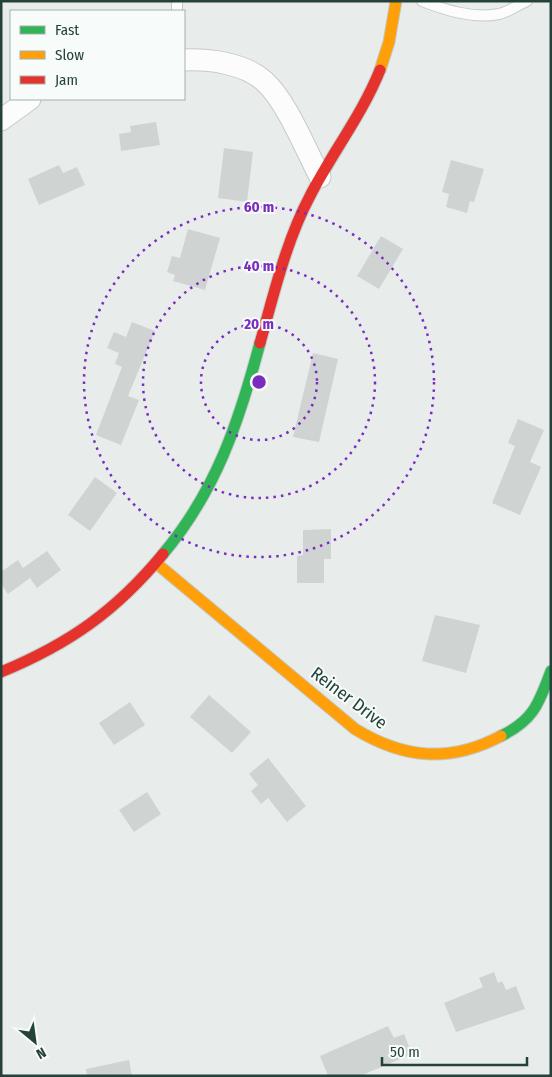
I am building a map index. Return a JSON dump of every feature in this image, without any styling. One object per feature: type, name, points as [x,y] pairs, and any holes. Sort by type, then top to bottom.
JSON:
[{"type":"street","points":[[1,672],[22,666],[60,647],[116,604],[156,564],[205,494],[223,459],[237,423],[270,300],[294,230],[320,177],[364,106],[384,62],[396,1]]},
{"type":"street","points":[[185,60],[199,60],[231,65],[263,80],[274,92],[320,177]]},
{"type":"street","points":[[1,120],[29,100]]},
{"type":"street","name":"Reiner Drive","points":[[156,564],[355,729],[375,742],[405,752],[430,756],[464,752],[495,741],[520,726],[535,711],[551,671]]},
{"type":"lane","points":[[422,1],[449,12],[499,14],[527,1]]},
{"type":"building","points":[[156,122],[160,145],[121,151],[119,134],[131,132],[130,126]]},
{"type":"building","points":[[224,148],[253,152],[247,202],[218,198]]},
{"type":"building","points":[[451,160],[484,169],[474,202],[470,201],[467,213],[446,207],[449,194],[442,192]]},
{"type":"building","points":[[59,165],[63,173],[77,167],[85,185],[39,205],[28,179]]},
{"type":"building","points":[[188,229],[220,238],[205,290],[173,281],[175,275],[167,272],[172,256],[180,258]]},
{"type":"building","points":[[381,236],[403,249],[379,289],[357,276]]},
{"type":"building","points":[[132,322],[155,331],[128,396],[139,400],[121,445],[96,435],[122,367],[115,364],[119,353],[107,348],[114,332],[126,337]]},
{"type":"building","points":[[313,353],[338,359],[319,442],[293,437]]},
{"type":"building","points":[[518,419],[544,430],[530,462],[541,467],[520,515],[492,503],[515,446],[508,443]]},
{"type":"building","points":[[95,477],[117,493],[90,531],[68,515]]},
{"type":"building","points":[[331,529],[331,559],[324,559],[324,583],[297,583],[297,556],[303,555],[303,530]]},
{"type":"building","points":[[47,551],[61,570],[37,588],[30,578],[8,594],[1,584],[1,572],[18,560],[23,568]]},
{"type":"building","points":[[435,615],[480,625],[466,673],[422,661]]},
{"type":"building","points":[[209,695],[251,732],[232,753],[190,717]]},
{"type":"building","points":[[130,702],[145,725],[114,745],[99,723]]},
{"type":"building","points":[[268,758],[306,806],[287,822],[268,798],[261,804],[251,791],[258,785],[249,774]]},
{"type":"building","points":[[147,792],[161,814],[134,832],[119,810]]},
{"type":"building","points":[[494,972],[498,983],[502,981],[506,990],[516,986],[525,1009],[456,1032],[444,1003],[483,987],[479,978]]},
{"type":"building","points":[[388,1026],[394,1038],[404,1034],[412,1054],[360,1076],[328,1076],[320,1056]]},
{"type":"building","points":[[129,1060],[132,1076],[87,1076],[86,1069]]},
{"type":"traffic: fast","points":[[163,554],[198,506],[224,454],[260,343]]},
{"type":"traffic: fast","points":[[501,736],[521,724],[534,710],[551,671]]},
{"type":"traffic: slow","points":[[380,70],[389,42],[396,1]]},
{"type":"traffic: slow","points":[[156,563],[355,729],[373,739],[409,752],[445,754],[464,751],[501,736]]},
{"type":"traffic: jam","points":[[260,343],[281,268],[294,231],[319,180],[365,103],[380,70]]},
{"type":"traffic: jam","points":[[1,672],[48,650],[90,624],[127,593],[163,554]]}]
